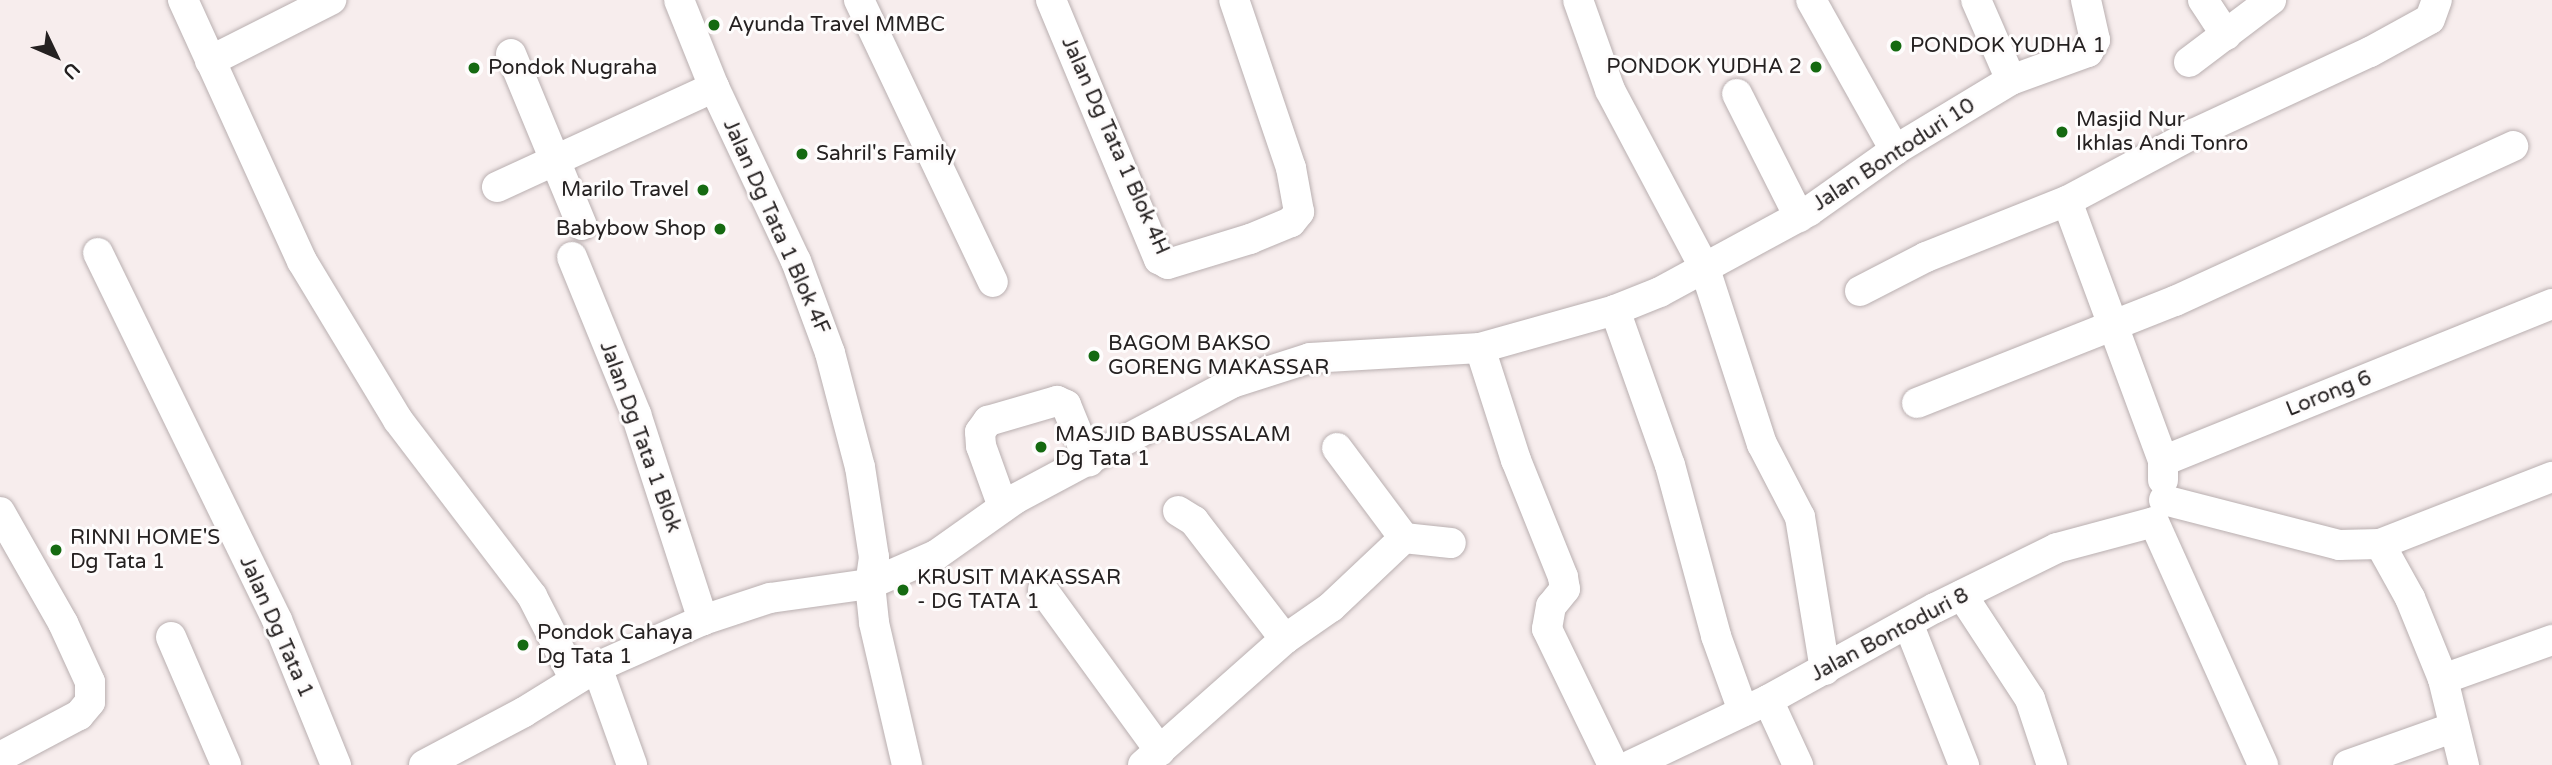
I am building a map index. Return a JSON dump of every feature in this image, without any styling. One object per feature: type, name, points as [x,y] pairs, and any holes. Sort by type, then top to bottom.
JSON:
[{"type":"street","points":[[183,0],[302,261],[398,420],[532,596],[586,673],[632,765]]},
{"type":"street","points":[[210,61],[331,0]]},
{"type":"street","name":"Jalan Dg Tata 1 Blok 4F","points":[[679,0],[714,87],[796,261],[830,353],[866,503],[874,557],[870,584],[882,663],[907,765]]},
{"type":"street","points":[[859,0],[993,282]]},
{"type":"street","name":"Jalan Dg Tata 1 Blok 4H","points":[[1051,0],[1159,259],[1168,264],[1250,239],[1291,222],[1299,212],[1291,168],[1234,0]]},
{"type":"street","points":[[1578,0],[1610,90],[1704,269],[1762,444],[1800,517],[1825,670]]},
{"type":"street","points":[[1811,0],[1895,150]]},
{"type":"street","points":[[1976,0],[2011,80]]},
{"type":"street","name":"Jalan Bontoduri 10","points":[[424,765],[524,712],[586,673],[703,620],[770,598],[870,584],[936,555],[1003,507],[1213,392],[1275,368],[1338,355],[1480,348],[1615,310],[1704,269],[1799,217],[1895,150],[2011,80],[2088,52],[2095,40],[2086,0]]},
{"type":"street","points":[[2203,0],[2226,35]]},
{"type":"street","points":[[2189,62],[2271,0]]},
{"type":"street","points":[[1860,290],[1926,257],[2067,201],[2193,134],[2370,52],[2430,19],[2437,0]]},
{"type":"street","points":[[511,54],[582,225]]},
{"type":"street","points":[[496,187],[714,87]]},
{"type":"street","points":[[1737,94],[1799,217]]},
{"type":"street","points":[[1917,403],[2113,326],[2513,146]]},
{"type":"street","points":[[2067,201],[2163,461],[2159,511],[2263,765]]},
{"type":"street","name":"Jalan Dg Tata 1","points":[[98,253],[277,620],[336,765]]},
{"type":"street","name":"Jalan Dg Tata 1 Blok","points":[[572,257],[636,414],[703,620]]},
{"type":"street","name":"Lorong 6","points":[[2163,461],[2552,304]]},
{"type":"street","points":[[1615,310],[1670,465],[1716,636],[1756,705],[1798,765]]},
{"type":"street","points":[[1480,348],[1516,460],[1563,578],[1565,589],[1551,606],[1547,629],[1613,765]]},
{"type":"street","points":[[1003,507],[981,446],[980,432],[988,421],[1056,401],[1066,405],[1089,461]]},
{"type":"street","points":[[1337,449],[1404,538],[1451,543]]},
{"type":"street","points":[[2159,511],[2339,545],[2380,544],[2552,477]]},
{"type":"street","points":[[1178,511],[1194,521],[1286,639]]},
{"type":"street","name":"Jalan Bontoduri 8","points":[[1631,765],[1825,670],[1908,623],[2057,548],[2159,511]]},
{"type":"street","points":[[0,512],[63,623],[90,682],[89,702],[79,715],[0,757]]},
{"type":"street","points":[[1043,590],[1151,758],[1286,639],[1331,607],[1404,538]]},
{"type":"street","points":[[2380,544],[2410,597],[2443,679],[2452,728],[2464,765]]},
{"type":"street","points":[[1962,595],[2031,699],[2052,765]]},
{"type":"street","points":[[1908,623],[1964,765]]},
{"type":"street","points":[[171,637],[226,765]]},
{"type":"street","points":[[2443,679],[2552,640]]},
{"type":"street","points":[[2348,765],[2452,728]]},
{"type":"place","name":"Ayunda Travel MMBC","points":[[714,25]]},
{"type":"place","name":"PONDOK YUDHA 1","points":[[1896,46]]},
{"type":"place","name":"PONDOK YUDHA 2","points":[[1816,67]]},
{"type":"place","name":"Pondok Nugraha","points":[[474,68]]},
{"type":"place","name":"Masjid Nur Ikhlas Andi Tonro","points":[[2062,132]]},
{"type":"place","name":"Sahril's Family","points":[[802,154]]},
{"type":"place","name":"Marilo Travel","points":[[703,190]]},
{"type":"place","name":"Babybow Shop","points":[[720,229]]},
{"type":"place","name":"BAGOM BAKSO GORENG MAKASSAR","points":[[1094,356]]},
{"type":"place","name":"MASJID BABUSSALAM Dg Tata 1","points":[[1041,447]]},
{"type":"place","name":"RINNI HOME'S Dg Tata 1","points":[[56,550]]},
{"type":"place","name":"KRUSIT MAKASSAR - DG TATA 1","points":[[903,590]]},
{"type":"place","name":"Pondok Cahaya Dg Tata 1","points":[[523,645]]}]
